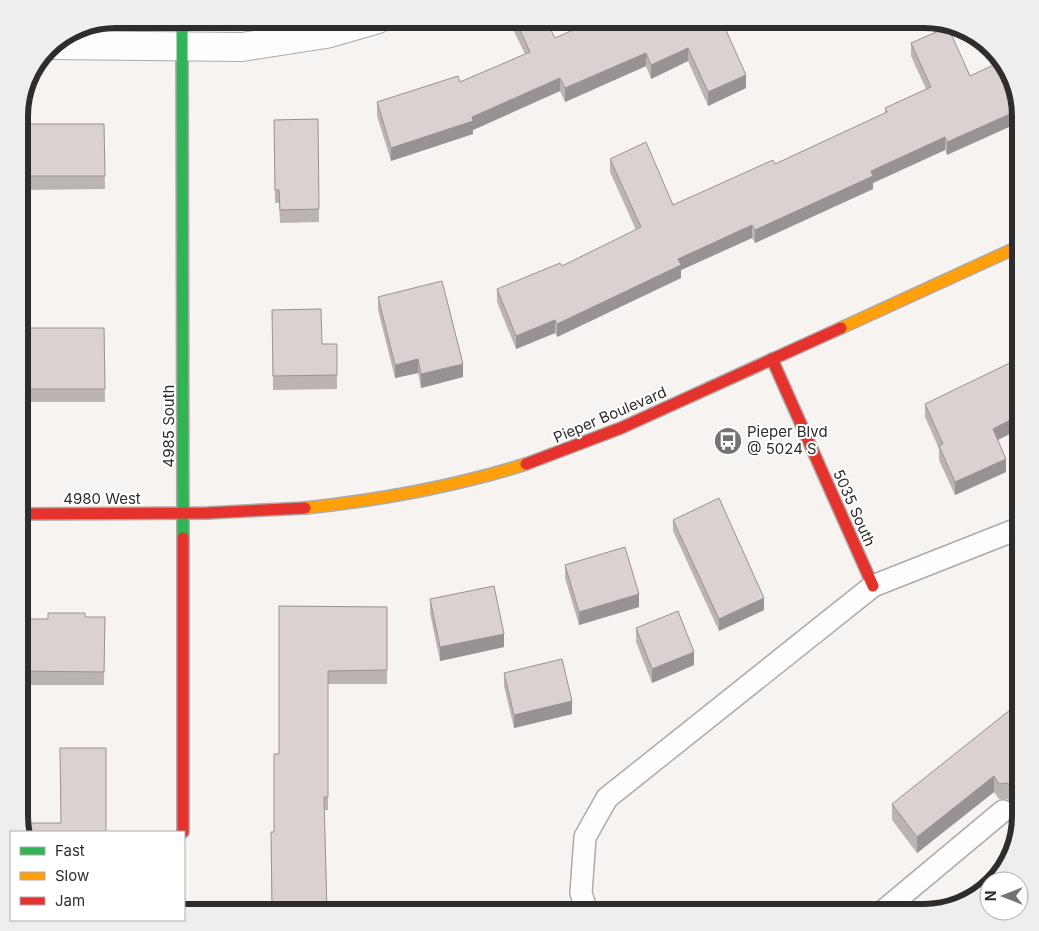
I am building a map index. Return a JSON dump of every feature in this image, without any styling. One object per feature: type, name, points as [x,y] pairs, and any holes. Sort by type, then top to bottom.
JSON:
[{"type":"street","name":"4985 South","points":[[182,28],[184,831]]},
{"type":"street","points":[[63,45],[242,47],[326,34],[347,28]]},
{"type":"street","name":"Pieper Boulevard","points":[[184,514],[325,506],[395,497],[465,482],[560,454],[655,414],[1011,250]]},
{"type":"street","name":"5035 South","points":[[772,359],[873,586]]},
{"type":"street","name":"4980 West","points":[[28,514],[184,514]]},
{"type":"lane","points":[[584,904],[581,893],[585,837],[607,798],[873,586],[1012,531]]},
{"type":"lane","points":[[892,904],[1003,811]]},
{"type":"building","points":[[519,28],[550,28],[555,38],[578,28],[725,28],[746,75],[708,92],[688,48],[651,65],[646,53],[565,88],[560,78],[472,117],[473,121],[391,148],[377,102],[458,76],[460,82],[530,52]]},
{"type":"building","points":[[942,29],[950,32],[970,76],[995,64],[997,66],[1010,98],[1011,114],[947,142],[945,137],[871,171],[873,176],[755,230],[752,225],[678,259],[681,265],[557,324],[555,320],[516,336],[497,289],[560,263],[562,266],[641,227],[610,159],[646,142],[673,205],[773,160],[775,164],[887,112],[885,108],[931,87],[911,43]]},
{"type":"building","points":[[318,119],[319,209],[280,210],[279,190],[275,190],[274,120]]},
{"type":"building","points":[[28,124],[104,124],[105,176],[28,176]]},
{"type":"building","points":[[442,281],[463,364],[421,374],[418,359],[395,365],[378,297]]},
{"type":"building","points":[[321,309],[322,344],[337,344],[337,375],[273,376],[272,310]]},
{"type":"building","points":[[28,328],[104,328],[105,389],[28,389]]},
{"type":"building","points":[[1011,362],[1011,419],[993,429],[1006,459],[955,482],[939,446],[943,444],[925,404]]},
{"type":"building","points":[[719,498],[764,598],[719,619],[673,520]]},
{"type":"building","points":[[625,547],[639,594],[579,612],[565,565]]},
{"type":"building","points":[[494,586],[504,634],[440,647],[430,599]]},
{"type":"building","points":[[279,606],[387,607],[387,670],[328,671],[328,797],[324,797],[327,904],[272,904],[271,832],[274,832],[274,754],[279,754]]},
{"type":"building","points":[[678,611],[694,652],[652,669],[636,628]]},
{"type":"building","points":[[48,613],[85,613],[85,617],[105,617],[104,672],[28,671],[28,619],[48,619]]},
{"type":"building","points":[[562,659],[572,701],[514,715],[504,673]]},
{"type":"building","points":[[1012,708],[1012,787],[1007,783],[999,784],[994,776],[917,837],[892,804]]},
{"type":"building","points":[[60,748],[106,748],[106,831],[29,831],[28,823],[61,823]]},
{"type":"traffic: fast","points":[[182,28],[183,538]]},
{"type":"traffic: slow","points":[[841,328],[1011,250]]},
{"type":"traffic: slow","points":[[305,508],[416,492],[526,464]]},
{"type":"traffic: jam","points":[[526,464],[621,428],[841,328]]},
{"type":"traffic: jam","points":[[772,359],[873,586]]},
{"type":"traffic: jam","points":[[28,514],[207,513],[305,508]]},
{"type":"traffic: jam","points":[[183,538],[183,831]]},
{"type":"place","name":"Pieper Blvd @ 5024 S","points":[[728,441]]}]
